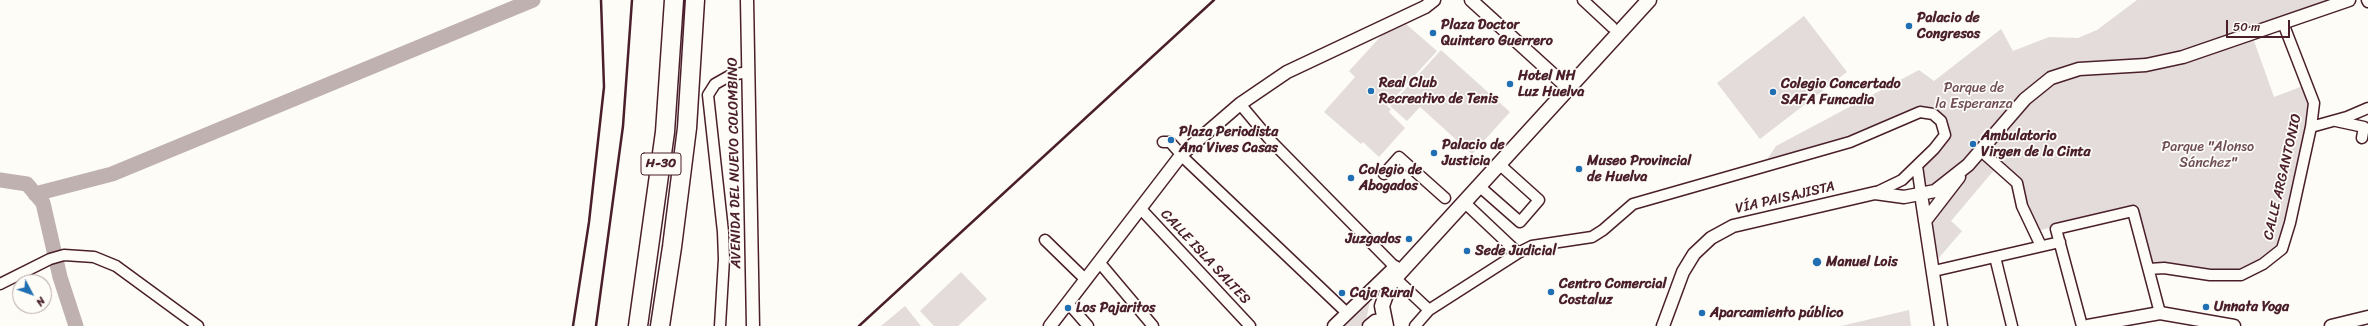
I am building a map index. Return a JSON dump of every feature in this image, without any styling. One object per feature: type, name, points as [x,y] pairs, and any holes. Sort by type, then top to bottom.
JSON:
[{"type":"highway","name":"H-30","points":[[638,326],[665,132],[674,0]]},
{"type":"highway","name":"H-30","points":[[660,326],[672,247],[687,128],[695,0]]},
{"type":"main road","points":[[1395,272],[1499,164],[1565,86],[1612,27],[1637,0]]},
{"type":"main road","points":[[1378,324],[1382,306],[1395,272],[1565,86],[1649,0]]},
{"type":"street","name":"AVENIDA DEL NUEVO COLOMBINO","points":[[747,0],[753,326]]},
{"type":"street","points":[[1050,326],[1182,154],[1240,104],[1287,72],[1425,7],[1434,0]]},
{"type":"street","points":[[1471,0],[1565,86]]},
{"type":"street","points":[[1583,0],[1612,27]]},
{"type":"street","points":[[1925,221],[1980,150],[2025,99],[2051,78],[2079,69],[2146,65],[2183,57],[2349,0]]},
{"type":"street","name":"CALLE ARGANTONIO","points":[[2149,269],[2164,268],[2210,275],[2241,275],[2263,264],[2282,249],[2290,223],[2311,127],[2314,103],[2283,23]]},
{"type":"street","points":[[720,326],[724,259],[723,232],[708,95],[715,84],[731,75],[748,72]]},
{"type":"street","points":[[1240,104],[1271,141],[1430,310]]},
{"type":"street","points":[[2311,127],[2368,108]]},
{"type":"street","points":[[1414,326],[1430,310],[1518,253],[1532,246],[1592,237],[1603,230],[1633,204],[1850,142],[1920,112],[1933,114],[1941,121],[1944,135],[1934,149],[1902,180],[1875,193]]},
{"type":"street","points":[[2362,138],[2368,114]]},
{"type":"street","points":[[2332,121],[2364,126]]},
{"type":"street","points":[[1163,142],[1170,142],[1346,313]]},
{"type":"street","points":[[1980,150],[2017,183],[2022,206],[2041,246]]},
{"type":"street","points":[[1384,174],[1399,157],[1445,198]]},
{"type":"street","points":[[1479,186],[1520,222],[1538,200],[1499,164]]},
{"type":"street","points":[[1875,193],[1904,197],[1934,191],[1968,165]]},
{"type":"street","points":[[1917,166],[1934,271],[1941,326]]},
{"type":"street","name":"VÍA PAISAJISTA","points":[[1663,326],[1683,272],[1694,254],[1711,238],[1733,226],[1875,193]]},
{"type":"street","points":[[1464,202],[1518,253]]},
{"type":"street","name":"CALLE ISLA SALTES","points":[[1140,208],[1250,326]]},
{"type":"street","points":[[2082,326],[2056,229],[2133,211],[2160,313]]},
{"type":"street","points":[[1045,240],[1086,280]]},
{"type":"street","points":[[1934,271],[2060,242]]},
{"type":"street","points":[[0,284],[50,259],[64,255],[94,256],[116,266],[198,326]]},
{"type":"street","points":[[1995,257],[2012,326]]},
{"type":"street","points":[[1099,262],[1153,326]]},
{"type":"street","points":[[1334,326],[1346,313],[1395,272]]},
{"type":"street","points":[[1068,303],[1088,326]]},
{"type":"street","points":[[2088,326],[2160,313],[2208,323],[2234,326]]},
{"type":"street","points":[[2331,326],[2368,317]]},
{"type":"green space","name":"Parque de la Esperanza","points":[[2137,0],[2335,0],[2183,53],[2049,75],[1962,163],[1925,189],[1922,168],[1949,137],[1947,120],[1935,109],[1922,107],[1853,136],[1766,161],[1776,146],[1919,70],[1934,81],[2001,29],[2013,51],[2049,37],[2078,38],[2097,30]]},
{"type":"green space","points":[[1804,16],[1847,72],[1760,139],[1717,83]]},
{"type":"green space","name":"Real Club Recreativo de Tenis","points":[[1406,24],[1437,51],[1387,106],[1391,109],[1389,112],[1405,128],[1379,157],[1363,142],[1361,144],[1324,112],[1355,77],[1349,71],[1382,35]]},
{"type":"green space","name":"Parque \"Alonso Sánchez\"","points":[[2253,38],[2274,97],[2303,86],[2310,102],[2287,217],[2277,247],[2261,261],[2240,271],[2206,270],[2152,264],[2136,206],[2037,231],[2026,207],[2020,180],[1984,149],[2027,103],[2054,81]]},
{"type":"green space","points":[[1441,50],[1510,112],[1472,154],[1420,107],[1407,121],[1390,106]]},
{"type":"green space","points":[[1984,160],[1995,169],[1951,221],[1962,231],[1937,260],[1931,218],[1973,165]]},
{"type":"green space","points":[[961,272],[987,299],[958,326],[934,326],[920,311]]},
{"type":"green space","points":[[1371,296],[1366,321],[1360,326],[1340,326]]},
{"type":"green space","points":[[905,306],[921,326],[881,326]]},
{"type":"green space","points":[[1909,310],[1911,326],[1841,326]]},
{"type":"waterway","points":[[35,194],[112,174],[533,0]]},
{"type":"waterway","points":[[0,180],[27,184],[43,203],[60,277],[76,326]]},
{"type":"railway","points":[[573,326],[589,222],[604,87],[601,0]]},
{"type":"railway","points":[[596,326],[623,126],[632,0]]},
{"type":"railway","points":[[859,326],[1214,0]]},
{"type":"place","name":"Palacio de Congresos","points":[[1909,26]]},
{"type":"place","name":"Plaza Doctor Quintero Guerrero","points":[[1433,33]]},
{"type":"place","name":"Hotel NH Luz Huelva","points":[[1510,84]]},
{"type":"place","name":"Real Club Recreativo de Tenis","points":[[1371,91]]},
{"type":"place","name":"Colegio Concertado SAFA Funcadia","points":[[1773,92]]},
{"type":"place","name":"Plaza Periodista Ana Vives Casas","points":[[1171,140]]},
{"type":"place","name":"Ambulatorio Virgen de la Cinta","points":[[1973,144]]},
{"type":"place","name":"Palacio de Justicia","points":[[1434,153]]},
{"type":"place","name":"Museo Provincial de Huelva","points":[[1579,169]]},
{"type":"place","name":"Colegio de Abogados","points":[[1351,178]]},
{"type":"place","name":"Juzgados","points":[[1409,239]]},
{"type":"place","name":"Sede Judicial","points":[[1467,251]]},
{"type":"place","name":"Manuel Lois","points":[[1817,262]]},
{"type":"place","name":"Centro Comercial Costaluz","points":[[1551,292]]},
{"type":"place","name":"Caja Rural","points":[[1342,293]]},
{"type":"place","name":"Unnata Yoga","points":[[2206,307]]},
{"type":"place","name":"Los Pajaritos","points":[[1068,308]]},
{"type":"place","name":"Aparcamiento público","points":[[1702,313]]}]
